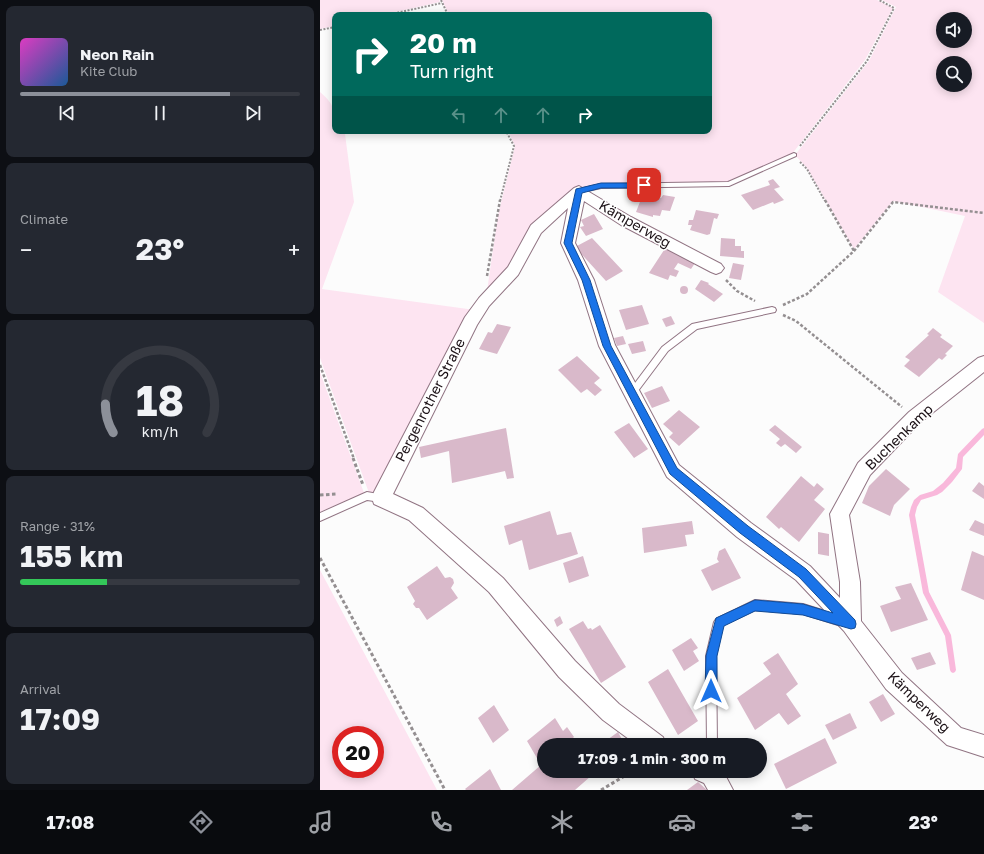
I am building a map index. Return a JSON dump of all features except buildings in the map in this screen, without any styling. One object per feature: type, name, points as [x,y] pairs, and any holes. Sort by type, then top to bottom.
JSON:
[{"type":"street","name":"Pergenrother Straße","points":[[374,497],[471,321],[484,302],[512,271],[536,228],[579,191]]},
{"type":"street","name":"Kämperweg","points":[[716,268],[632,224],[579,191],[568,243],[586,280],[607,346],[673,471],[744,530],[802,573],[851,624],[894,681],[955,737],[984,746]]},
{"type":"street","name":"Buchenkamp","points":[[851,624],[850,582],[839,514],[864,469],[915,417],[984,363]]},
{"type":"street","points":[[374,497],[416,514],[496,585],[567,669],[611,712],[646,738]]},
{"type":"lane","name":"Pergenrother Straße","points":[[579,191],[601,186],[729,184],[794,155]]},
{"type":"lane","points":[[632,393],[665,349],[695,326],[772,310]]},
{"type":"lane","points":[[320,517],[374,497]]},
{"type":"lane","points":[[712,738],[711,656],[719,622],[755,605],[803,609],[851,624]]},
{"type":"path","points":[[854,251],[807,169],[794,155],[867,61],[894,8],[879,0]]},
{"type":"path","points":[[399,12],[441,1],[446,12]]},
{"type":"path","points":[[320,30],[332,28]]},
{"type":"path","points":[[484,302],[496,215],[514,146],[508,134]]},
{"type":"path","points":[[772,310],[807,294],[854,251],[893,202],[984,213]]},
{"type":"path","points":[[716,268],[736,291],[796,321],[915,417]]},
{"type":"path","points":[[320,365],[374,497]]},
{"type":"path","points":[[320,558],[445,790]]},
{"type":"path","points":[[601,790],[621,778]]},
{"type":"shaded area","points":[[320,0],[439,0],[440,2],[396,12],[332,12],[332,27],[320,29]]},
{"type":"shaded area","points":[[442,0],[877,0],[893,8],[865,60],[792,154],[728,183],[601,184],[577,190],[568,195],[511,270],[486,298],[498,215],[515,146],[509,134],[712,134],[712,12],[448,12]]},
{"type":"shaded area","points":[[882,0],[984,0],[984,323],[938,292],[965,216],[893,201],[854,249],[807,168],[795,155],[869,61],[896,7]]},
{"type":"shaded area","points":[[320,92],[332,105],[332,134],[345,134],[354,202],[322,289],[475,310],[380,493],[369,493],[320,358]]},
{"type":"shaded area","points":[[320,372],[364,493],[320,512]]},
{"type":"shaded area","points":[[320,570],[437,790],[320,790]]},
{"type":"waterway","points":[[953,670],[948,635],[926,593],[912,515],[919,498],[935,493],[950,480],[959,469],[960,456],[984,431]]},
{"type":"route","points":[[644,185],[590,187],[579,191],[568,243],[586,280],[607,346],[673,471],[744,530],[802,573],[851,624],[803,609],[755,605],[719,622],[711,656],[711,691]]}]
